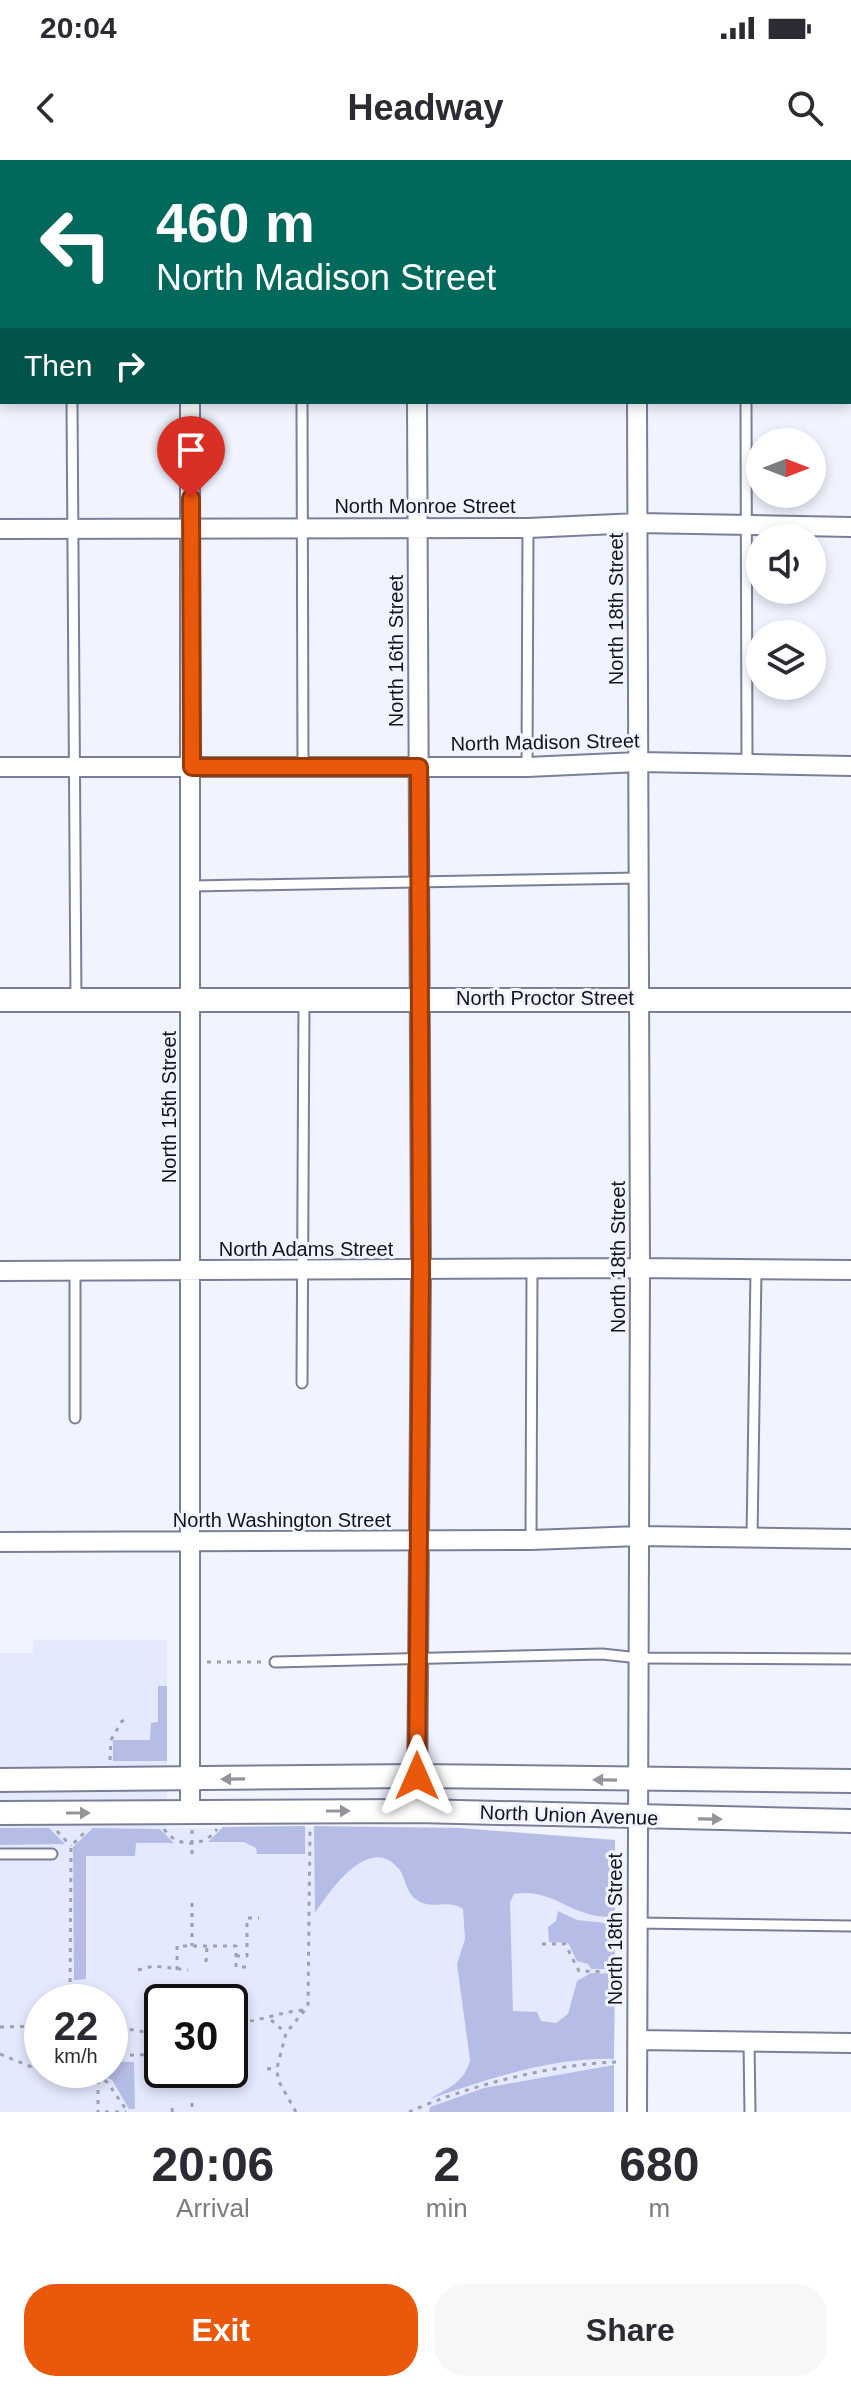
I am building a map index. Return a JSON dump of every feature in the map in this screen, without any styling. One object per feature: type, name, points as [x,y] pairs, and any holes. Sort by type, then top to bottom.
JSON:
[{"type":"street","name":"North 15th Street","points":[[190,404],[191,1821]]},
{"type":"street","name":"North 16th Street","points":[[417,404],[421,1271],[417,1811]]},
{"type":"street","name":"North 18th Street","points":[[637,404],[640,1268],[637,2112]]},
{"type":"street","name":"North Monroe Street","points":[[0,529],[528,528],[638,523],[746,527]]},
{"type":"street","name":"North Monroe Street","points":[[826,527],[851,527]]},
{"type":"street","name":"North Madison Street","points":[[0,767],[527,767],[639,762],[851,766]]},
{"type":"street","name":"North Proctor Street","points":[[0,1000],[851,1000]]},
{"type":"street","name":"North Adams Street","points":[[0,1271],[851,1270]]},
{"type":"street","name":"North Washington Street","points":[[0,1542],[531,1540],[639,1536],[851,1539]]},
{"type":"street","name":"North Union Avenue","points":[[0,1780],[417,1776],[637,1781],[851,1781]]},
{"type":"street","name":"North Union Avenue","points":[[0,1813],[191,1821],[417,1811],[851,1821]]},
{"type":"street","points":[[638,2040],[851,2043]]},
{"type":"lane","points":[[72,404],[72,767],[76,1000]]},
{"type":"lane","points":[[302,404],[303,767]]},
{"type":"lane","points":[[746,404],[746,524]]},
{"type":"lane","points":[[527,767],[528,528]]},
{"type":"lane","points":[[746,604],[747,766]]},
{"type":"lane","points":[[192,886],[639,878]]},
{"type":"lane","points":[[302,1383],[304,1000]]},
{"type":"lane","points":[[752,1539],[756,1270]]},
{"type":"lane","points":[[75,1271],[75,1418]]},
{"type":"lane","points":[[531,1540],[532,1271]]},
{"type":"lane","points":[[275,1662],[417,1656],[602,1654],[639,1658],[851,1659]]},
{"type":"lane","points":[[0,1854],[52,1854]]},
{"type":"lane","points":[[637,1923],[851,1926]]},
{"type":"lane","points":[[749,2042],[750,2112]]},
{"type":"path","points":[[190,1662],[275,1662]]},
{"type":"path","points":[[110,1764],[111,1740],[122,1721],[127,1720]]},
{"type":"path","points":[[191,1821],[192,1854]]},
{"type":"path","points":[[296,2112],[278,2080],[277,2068],[286,2033],[308,2006],[310,1824]]},
{"type":"path","points":[[163,1826],[175,1840],[192,1843],[210,1838],[219,1825]]},
{"type":"path","points":[[51,1826],[71,1846]]},
{"type":"path","points":[[70,1984],[71,1846],[91,1826]]},
{"type":"path","points":[[192,1903],[192,1946]]},
{"type":"path","points":[[236,1956],[247,1956],[247,1918],[259,1918]]},
{"type":"path","points":[[542,1944],[565,1944],[579,1971]]},
{"type":"path","points":[[556,1944],[556,1951]]},
{"type":"path","points":[[177,1946],[177,1970]]},
{"type":"path","points":[[206,1962],[207,1946]]},
{"type":"path","points":[[169,1947],[236,1946],[236,1967],[247,1967]]},
{"type":"path","points":[[177,1962],[184,1962]]},
{"type":"path","points":[[138,1970],[154,1966],[188,1970]]},
{"type":"path","points":[[571,1972],[617,1972]]},
{"type":"path","points":[[248,2021],[304,2010]]},
{"type":"path","points":[[270,2019],[286,2033]]},
{"type":"path","points":[[0,2027],[24,2026]]},
{"type":"path","points":[[0,2054],[24,2064]]},
{"type":"path","points":[[409,2112],[484,2085],[591,2063],[616,2062]]},
{"type":"path","points":[[267,2069],[277,2068]]},
{"type":"path","points":[[98,2088],[98,2112]]},
{"type":"path","points":[[111,2088],[127,2112]]},
{"type":"path","points":[[172,2112],[173,2102]]},
{"type":"path","points":[[192,2103],[192,2112]]},
{"type":"path","points":[[105,2112],[127,2112]]},
{"type":"shaded area","points":[[33,1640],[167,1640],[167,1828],[452,1827],[615,1840],[614,2112],[0,2112],[0,1653],[33,1653]]},
{"type":"shaded area","points":[[158,1686],[167,1686],[167,1761],[113,1761],[113,1740],[150,1740],[151,1723],[158,1722]]},
{"type":"shaded area","points":[[305,1826],[305,1854],[257,1854],[256,1848],[244,1842],[208,1842],[223,1827]]},
{"type":"shaded area","points":[[314,1826],[459,1828],[615,1840],[615,1917],[586,1913],[528,1893],[514,1894],[510,1902],[513,2011],[537,2012],[541,2021],[556,2023],[568,2014],[577,1981],[591,1973],[615,1974],[614,2059],[544,2066],[497,2077],[430,2099],[460,2079],[470,2060],[457,1964],[465,1939],[463,1909],[452,1904],[429,1904],[417,1900],[410,1893],[399,1869],[387,1859],[375,1857],[351,1869],[315,1913]]},
{"type":"shaded area","points":[[0,1828],[49,1828],[65,1844],[0,1845]]},
{"type":"shaded area","points":[[93,1828],[160,1829],[174,1843],[136,1843],[135,1856],[86,1856],[86,1979],[74,1980],[73,1847]]},
{"type":"shaded area","points":[[558,1911],[577,1920],[615,1924],[615,1969],[591,1969],[588,1964],[577,1961],[568,1943],[549,1942],[548,1927],[556,1921]]},
{"type":"shaded area","points":[[128,2062],[134,2062],[135,2109],[129,2109],[117,2088],[128,2088]]},
{"type":"shaded area","points":[[614,2065],[614,2112],[429,2112],[430,2107],[484,2088]]},
{"type":"route","points":[[191,498],[192,767],[419,767],[421,1271],[417,1776]]}]
